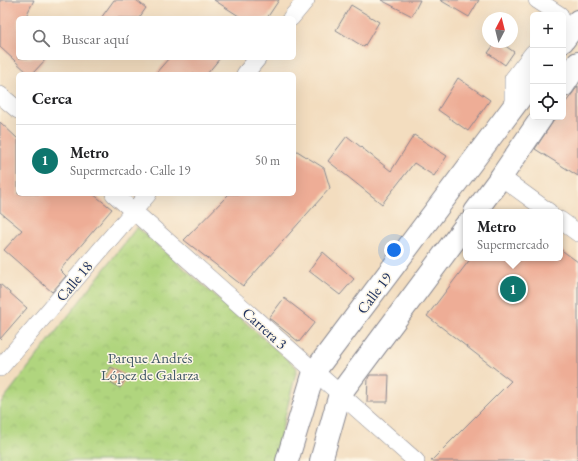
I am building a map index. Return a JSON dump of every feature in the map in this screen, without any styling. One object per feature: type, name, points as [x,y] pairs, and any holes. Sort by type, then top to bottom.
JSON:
[{"type":"main road","points":[[564,84],[578,64]]},
{"type":"main road","name":"Calle 19","points":[[287,461],[314,372],[531,84]]},
{"type":"main road","points":[[477,209],[540,120]]},
{"type":"main road","points":[[321,461],[340,394],[463,229]]},
{"type":"street","points":[[293,16],[306,0]]},
{"type":"street","points":[[537,0],[570,24]]},
{"type":"street","points":[[513,108],[514,79],[530,57]]},
{"type":"street","points":[[247,72],[256,60]]},
{"type":"street","points":[[0,95],[16,108]]},
{"type":"street","points":[[501,177],[545,209]]},
{"type":"street","name":"Carrera 3","points":[[116,196],[340,394],[412,460]]},
{"type":"street","name":"Calle 18","points":[[0,368],[146,196]]},
{"type":"street","points":[[563,222],[578,233]]},
{"type":"green space","name":"Parque Andrés López de Galarza","points":[[137,227],[297,368],[274,461],[0,461],[0,404]]},
{"type":"building","points":[[0,0],[34,0],[26,16],[16,16],[16,60],[45,60],[34,72],[27,72],[0,47]]},
{"type":"building","points":[[114,0],[136,0],[146,8],[140,16],[102,16]]},
{"type":"building","points":[[214,0],[279,0],[268,16],[239,16]]},
{"type":"building","points":[[381,0],[420,0],[412,16]]},
{"type":"building","points":[[440,0],[479,0],[469,17]]},
{"type":"building","points":[[351,5],[379,22],[364,47],[336,30]]},
{"type":"building","points":[[492,48],[508,48],[514,52],[505,65],[488,53]]},
{"type":"building","points":[[167,60],[218,60],[209,72],[157,72]]},
{"type":"building","points":[[458,78],[490,100],[468,131],[438,110]]},
{"type":"building","points":[[578,86],[578,176],[535,149],[554,120],[566,120],[566,102]]},
{"type":"building","points":[[0,122],[16,137],[16,196],[96,196],[112,209],[60,270],[66,276],[52,292],[4,250],[22,230],[0,212]]},
{"type":"building","points":[[414,135],[447,156],[434,176],[414,163],[382,204],[328,161],[347,136],[391,171]]},
{"type":"building","points":[[296,150],[324,168],[330,188],[243,286],[184,240],[227,196],[296,196]]},
{"type":"building","points":[[563,251],[578,262],[578,461],[431,461],[511,381],[427,316],[469,261],[563,261]]},
{"type":"building","points":[[323,252],[354,279],[340,295],[309,271]]},
{"type":"building","points":[[0,284],[27,308],[0,339]]},
{"type":"building","points":[[284,298],[315,322],[299,342],[269,318]]},
{"type":"building","points":[[111,367],[127,376],[120,388],[104,378]]},
{"type":"building","points":[[370,375],[389,375],[388,402],[367,402],[368,378]]},
{"type":"place","name":"Metro","points":[[513,289]]}]
